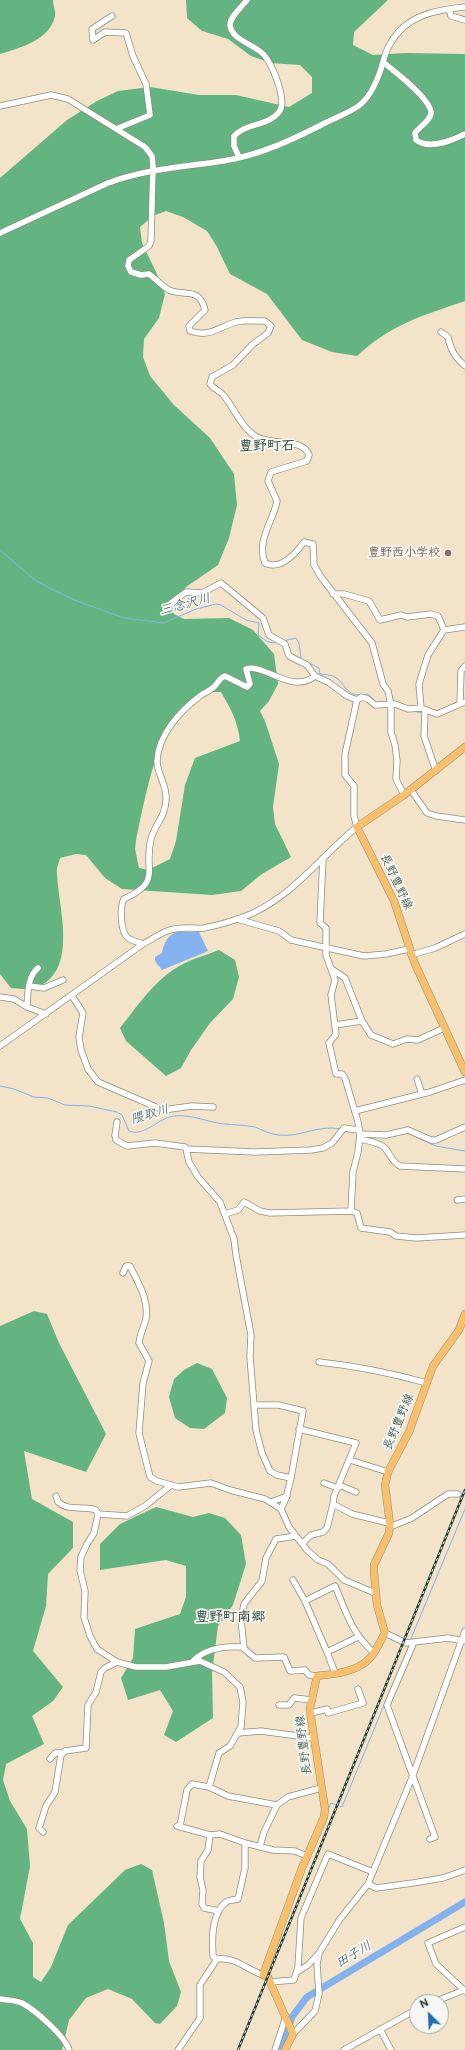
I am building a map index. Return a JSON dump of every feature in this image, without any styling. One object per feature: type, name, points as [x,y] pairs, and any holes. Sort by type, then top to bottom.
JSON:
[{"type":"main road","points":[[357,827],[411,790],[465,747]]},
{"type":"main road","name":"長野豊野線","points":[[357,827],[394,901],[400,916],[410,952],[465,1072]]},
{"type":"main road","name":"長野豊野線","points":[[386,1633],[377,1605],[374,1565],[387,1540],[389,1525],[385,1485],[388,1472],[409,1432],[433,1366],[459,1330],[465,1314]]},
{"type":"main road","points":[[317,1676],[335,1674],[359,1666],[368,1660],[374,1653],[386,1633]]},
{"type":"main road","name":"長野豊野線","points":[[263,1975],[324,1817],[311,1713],[317,1676]]},
{"type":"main road","points":[[263,1975],[268,1978],[294,2034],[285,2050]]},
{"type":"street","points":[[239,157],[234,146],[234,136],[242,130],[274,116],[280,111],[282,105],[279,87],[264,55],[239,37],[231,28],[231,20],[247,0]]},
{"type":"street","points":[[0,233],[108,183],[152,170],[258,153],[296,138],[357,107],[370,93],[390,44],[407,24],[430,12],[465,7]]},
{"type":"street","points":[[449,9],[451,16],[465,20]]},
{"type":"street","points":[[112,16],[92,30],[93,40],[105,32],[126,32],[133,56],[146,84],[150,115],[116,129]]},
{"type":"street","points":[[383,62],[423,97],[430,111],[430,115],[426,122],[415,133],[417,141],[425,144],[436,144],[465,134]]},
{"type":"street","points":[[0,106],[56,96],[75,102],[149,151],[152,170],[151,241],[149,246],[129,260],[129,269],[134,274],[149,274],[172,291],[190,293],[199,297],[205,310],[189,326],[190,331],[207,333],[217,331],[236,322],[269,322],[270,328],[268,333],[252,345],[234,365],[212,377],[210,384],[224,396],[240,419],[253,434],[264,440],[300,445],[306,449],[309,455],[306,461],[271,472],[268,481],[277,501],[262,543],[262,553],[265,562],[277,564],[296,554],[304,542],[312,542],[314,547],[314,565],[333,594],[372,643],[391,705],[391,732],[395,745],[397,761],[396,779],[404,795]]},
{"type":"street","points":[[442,332],[448,337],[450,348],[454,356],[465,366]]},
{"type":"street","points":[[171,603],[186,592],[202,593],[221,583],[263,618],[269,634],[285,644],[289,656],[306,665],[315,676],[328,682],[347,696],[357,700]]},
{"type":"street","points":[[333,594],[344,594],[369,601],[380,620],[401,615],[407,617],[431,614],[438,616],[444,630]]},
{"type":"street","points":[[436,771],[424,736],[424,712],[419,684],[428,655],[444,630],[465,627]]},
{"type":"street","points":[[0,1046],[143,944],[168,930],[202,928],[237,919],[270,904],[290,891],[357,827],[354,816],[354,786],[345,775],[345,754],[357,700],[362,697],[368,699],[375,705],[391,705],[437,714],[462,703],[461,672],[465,666]]},
{"type":"street","points":[[143,944],[127,938],[124,933],[122,905],[124,900],[141,891],[148,880],[151,840],[159,824],[166,801],[165,786],[158,767],[158,759],[164,738],[170,727],[188,706],[215,686],[220,678],[225,676],[247,687],[250,684],[246,669],[249,668],[256,669],[276,678],[294,681],[311,679],[315,676]]},
{"type":"street","points":[[411,790],[427,812],[436,816],[465,820]]},
{"type":"street","points":[[323,858],[320,923],[326,928],[326,955],[336,980],[331,996],[336,1034],[329,1043],[336,1074],[342,1074],[345,1078],[358,1122],[359,1134],[354,1165],[351,1211]]},
{"type":"street","points":[[237,919],[278,931],[291,940],[325,949],[364,956],[435,948],[465,934]]},
{"type":"street","points":[[27,1007],[29,986],[33,972],[38,968]]},
{"type":"street","points":[[332,970],[345,978],[362,1021],[371,1035],[392,1044],[407,1039],[418,1040],[444,1028]]},
{"type":"street","points":[[29,986],[44,988],[63,980]]},
{"type":"street","points":[[72,996],[82,1013],[79,1037],[83,1057],[95,1080],[163,1110],[192,1106],[213,1107]]},
{"type":"street","points":[[0,997],[14,999],[27,1007],[46,1014]]},
{"type":"street","points":[[335,1025],[362,1021]]},
{"type":"street","points":[[417,1079],[422,1094]]},
{"type":"street","points":[[355,1112],[422,1094],[465,1080]]},
{"type":"street","points":[[117,1122],[115,1135],[116,1140],[128,1146],[155,1143],[185,1147],[186,1149],[255,1152],[311,1150],[323,1148],[332,1143],[344,1128],[359,1134],[384,1148],[395,1164],[400,1166],[465,1169]]},
{"type":"street","points":[[359,1134],[386,1135],[408,1130],[431,1140],[436,1140],[465,1127]]},
{"type":"street","points":[[186,1149],[189,1162],[198,1177],[220,1202],[234,1239],[251,1335],[250,1357],[256,1405],[256,1430],[262,1453],[270,1471],[277,1475],[291,1478]]},
{"type":"street","points":[[457,1200],[465,1199]]},
{"type":"street","points":[[225,1214],[238,1210],[244,1202],[260,1211],[270,1213],[351,1211],[357,1213],[360,1228],[390,1232],[396,1236],[416,1238],[465,1235]]},
{"type":"street","points":[[123,1273],[126,1266],[130,1266],[145,1297],[146,1304],[146,1319],[139,1343],[148,1358],[148,1365],[143,1383],[139,1433],[147,1471],[152,1479],[183,1487],[211,1483],[230,1490],[259,1496],[271,1502],[281,1509],[285,1520],[296,1536],[318,1560],[328,1564],[344,1580],[375,1593]]},
{"type":"street","points":[[319,1362],[353,1365],[389,1372],[427,1383]]},
{"type":"street","points":[[256,1405],[279,1405],[303,1411],[287,1496],[281,1509]]},
{"type":"street","points":[[299,1429],[356,1443],[338,1487],[327,1528],[323,1532],[311,1535],[302,1544]]},
{"type":"street","points":[[350,1460],[388,1472]]},
{"type":"street","points":[[324,1483],[356,1492]]},
{"type":"street","points":[[98,1514],[127,1516],[145,1506],[171,1485]]},
{"type":"street","points":[[333,1504],[352,1514],[389,1525],[417,1515],[448,1494],[458,1494]]},
{"type":"street","points":[[56,1496],[58,1502],[62,1506],[71,1509],[92,1509],[96,1510],[98,1514],[96,1527],[84,1550],[80,1566],[85,1591],[84,1616],[90,1636],[97,1648],[117,1662],[136,1667],[146,1668],[171,1666],[200,1661],[219,1669],[232,1678],[240,1687],[243,1702],[238,1733],[230,1746],[219,1753],[209,1787]]},
{"type":"street","points":[[271,1502],[287,1496]]},
{"type":"street","points":[[244,1648],[241,1620],[244,1604],[262,1581],[266,1558],[276,1539],[296,1536]]},
{"type":"street","points":[[293,1580],[305,1601],[335,1674]]},
{"type":"street","points":[[305,1601],[344,1580]]},
{"type":"street","points":[[335,1586],[358,1637],[374,1653]]},
{"type":"street","points":[[297,1972],[308,1965],[319,1953],[340,1919],[368,1884],[413,1774],[465,1631]]},
{"type":"street","points":[[386,1633],[406,1642],[414,1643],[448,1638],[463,1640]]},
{"type":"street","points":[[327,1652],[358,1637]]},
{"type":"street","points":[[414,1643],[387,1705],[435,1837],[430,1839]]},
{"type":"street","points":[[193,1661],[207,1652],[224,1646],[242,1646],[255,1658],[284,1657],[290,1671],[305,1670],[309,1675],[317,1676]]},
{"type":"street","points":[[50,1759],[55,1753],[64,1753],[66,1751],[86,1748],[88,1706],[96,1692],[101,1672],[105,1668],[117,1662]]},
{"type":"street","points":[[311,1713],[327,1709],[328,1713],[363,1703],[358,1689]]},
{"type":"street","points":[[279,1705],[289,1705],[294,1698],[312,1700]]},
{"type":"street","points":[[238,1733],[261,1731],[313,1738]]},
{"type":"street","points":[[43,1832],[39,1828],[46,1806],[55,1792],[61,1755],[64,1753]]},
{"type":"street","points":[[277,1804],[228,1796],[209,1787],[192,1784],[187,1790],[178,1826],[210,1835],[220,1834],[245,1843],[273,1850],[295,1851],[308,1856]]},
{"type":"street","points":[[260,1846],[264,1832],[277,1804],[288,1797],[321,1788]]},
{"type":"street","points":[[210,1835],[208,1850],[201,1861],[200,1877],[203,1890],[202,1904],[204,1908],[219,1911]]},
{"type":"street","points":[[245,1843],[244,1868],[238,1899],[226,1902],[219,1911],[212,1935],[213,1956],[217,1959],[228,1958],[239,1962],[251,1971],[263,1975]]},
{"type":"street","points":[[270,1982],[289,1982],[294,1980],[297,1972],[301,1918],[328,1854],[373,1872]]},
{"type":"street","points":[[368,1884],[376,1888],[420,1882],[443,1878],[465,1870]]},
{"type":"street","points":[[449,1996],[464,1991],[436,1964],[428,1943],[465,1927]]},
{"type":"street","points":[[294,2034],[314,2011],[319,1994],[317,1964],[319,1953]]},
{"type":"street","points":[[178,2050],[200,2018],[202,1981],[217,1959]]},
{"type":"street","points":[[0,1999],[14,2000],[28,2007],[61,2037],[67,2044],[69,2050]]},
{"type":"street","points":[[344,2050],[409,2013]]},
{"type":"street","points":[[275,2050],[286,2017]]},
{"type":"street","points":[[380,2029],[391,2050]]},
{"type":"green space","points":[[0,0],[53,0],[55,16],[52,24],[41,37],[25,46],[0,54]]},
{"type":"green space","points":[[186,0],[388,0],[354,32],[353,45],[373,55],[406,53],[465,54],[465,301],[395,328],[382,336],[357,356],[332,352],[302,340],[267,294],[230,274],[216,245],[207,231],[183,217],[166,211],[153,216],[140,227],[142,243],[165,294],[159,318],[144,339],[143,357],[150,376],[174,405],[210,438],[234,474],[237,505],[229,538],[218,565],[186,587],[173,602],[174,614],[184,619],[229,618],[253,630],[274,654],[278,684],[269,701],[260,711],[265,721],[279,764],[273,807],[275,824],[291,857],[262,874],[241,891],[212,895],[122,889],[105,878],[86,855],[76,854],[60,858],[57,871],[63,939],[62,955],[57,970],[47,981],[32,989],[11,988],[0,974],[0,178],[67,120],[97,101],[118,91],[150,87],[199,95],[236,95],[289,107],[312,93],[312,77],[300,65],[271,63],[251,56],[228,39],[202,31],[187,18]],"holes":[[[204,692],[221,692],[234,716],[240,741],[195,758],[185,785],[176,841],[170,859],[148,870],[139,868],[135,849],[139,825],[153,767],[168,729],[177,714],[188,702]]]},
{"type":"green space","points":[[219,950],[235,960],[239,977],[233,999],[210,1023],[191,1050],[181,1068],[166,1076],[126,1041],[120,1028],[148,992],[164,977],[187,962]]},
{"type":"green space","points":[[34,1311],[47,1314],[59,1343],[106,1434],[86,1472],[24,1451],[32,1499],[73,1522],[73,1548],[48,1574],[46,1606],[33,1651],[63,1687],[53,1701],[32,1716],[44,1744],[6,1764],[3,1780],[10,1801],[27,1829],[30,1866],[20,1919],[33,1943],[33,1977],[41,1982],[51,1967],[68,1925],[125,1870],[141,1864],[152,1870],[164,1923],[169,1961],[181,1992],[177,2006],[160,2024],[155,2023],[132,1999],[108,1989],[86,1998],[69,2020],[62,2050],[0,2050],[0,1326]]},
{"type":"green space","points":[[197,1363],[212,1369],[227,1398],[225,1413],[204,1429],[190,1428],[175,1418],[169,1397],[174,1379],[184,1370]]},
{"type":"green space","points":[[156,1507],[193,1517],[209,1513],[225,1518],[241,1535],[246,1564],[233,1605],[218,1626],[212,1673],[213,1718],[176,1742],[164,1735],[173,1711],[160,1690],[128,1700],[121,1678],[133,1658],[135,1629],[180,1614],[186,1597],[186,1566],[166,1560],[100,1570],[100,1544],[120,1524]]},
{"type":"water","points":[[177,932],[199,932],[208,951],[162,970],[155,961],[155,957],[162,953],[165,943],[169,937]]},
{"type":"waterway","name":"三念沢川","points":[[0,550],[35,580],[55,591],[77,601],[124,618],[164,623],[196,609],[216,604],[221,605],[246,620],[259,623],[258,635],[270,642],[278,642]]},
{"type":"waterway","name":"三念沢川","points":[[283,641],[296,638],[299,643],[301,659],[319,668],[320,674],[337,678],[351,693],[360,695]]},
{"type":"waterway","name":"三念沢川","points":[[364,695],[368,694],[377,703]]},
{"type":"waterway","name":"三念沢川","points":[[401,709],[423,713]]},
{"type":"waterway","name":"隈取川","points":[[0,1086],[14,1089],[34,1097],[48,1098],[65,1105],[89,1106],[117,1112],[122,1115],[129,1131],[135,1132],[146,1129],[168,1117],[174,1116],[193,1117],[211,1122],[255,1127],[278,1135],[294,1135],[325,1128],[341,1129]]},
{"type":"waterway","name":"隈取川","points":[[407,1133],[436,1146],[465,1151]]},
{"type":"waterway","points":[[410,1641],[465,1509]]},
{"type":"waterway","points":[[395,1680],[409,1646]]},
{"type":"waterway","points":[[328,1809],[331,1803],[342,1807],[384,1705]]},
{"type":"waterway","name":"田子川","points":[[281,2050],[292,2017],[307,1997],[465,1902]]},
{"type":"railway","points":[[238,2050],[465,1490]]},
{"type":"place","name":"豊野西小学校","points":[[448,553]]},
{"type":"district","name":"豊野町石","points":[[267,446]]},
{"type":"district","name":"豊野町南郷","points":[[230,1617]]}]
